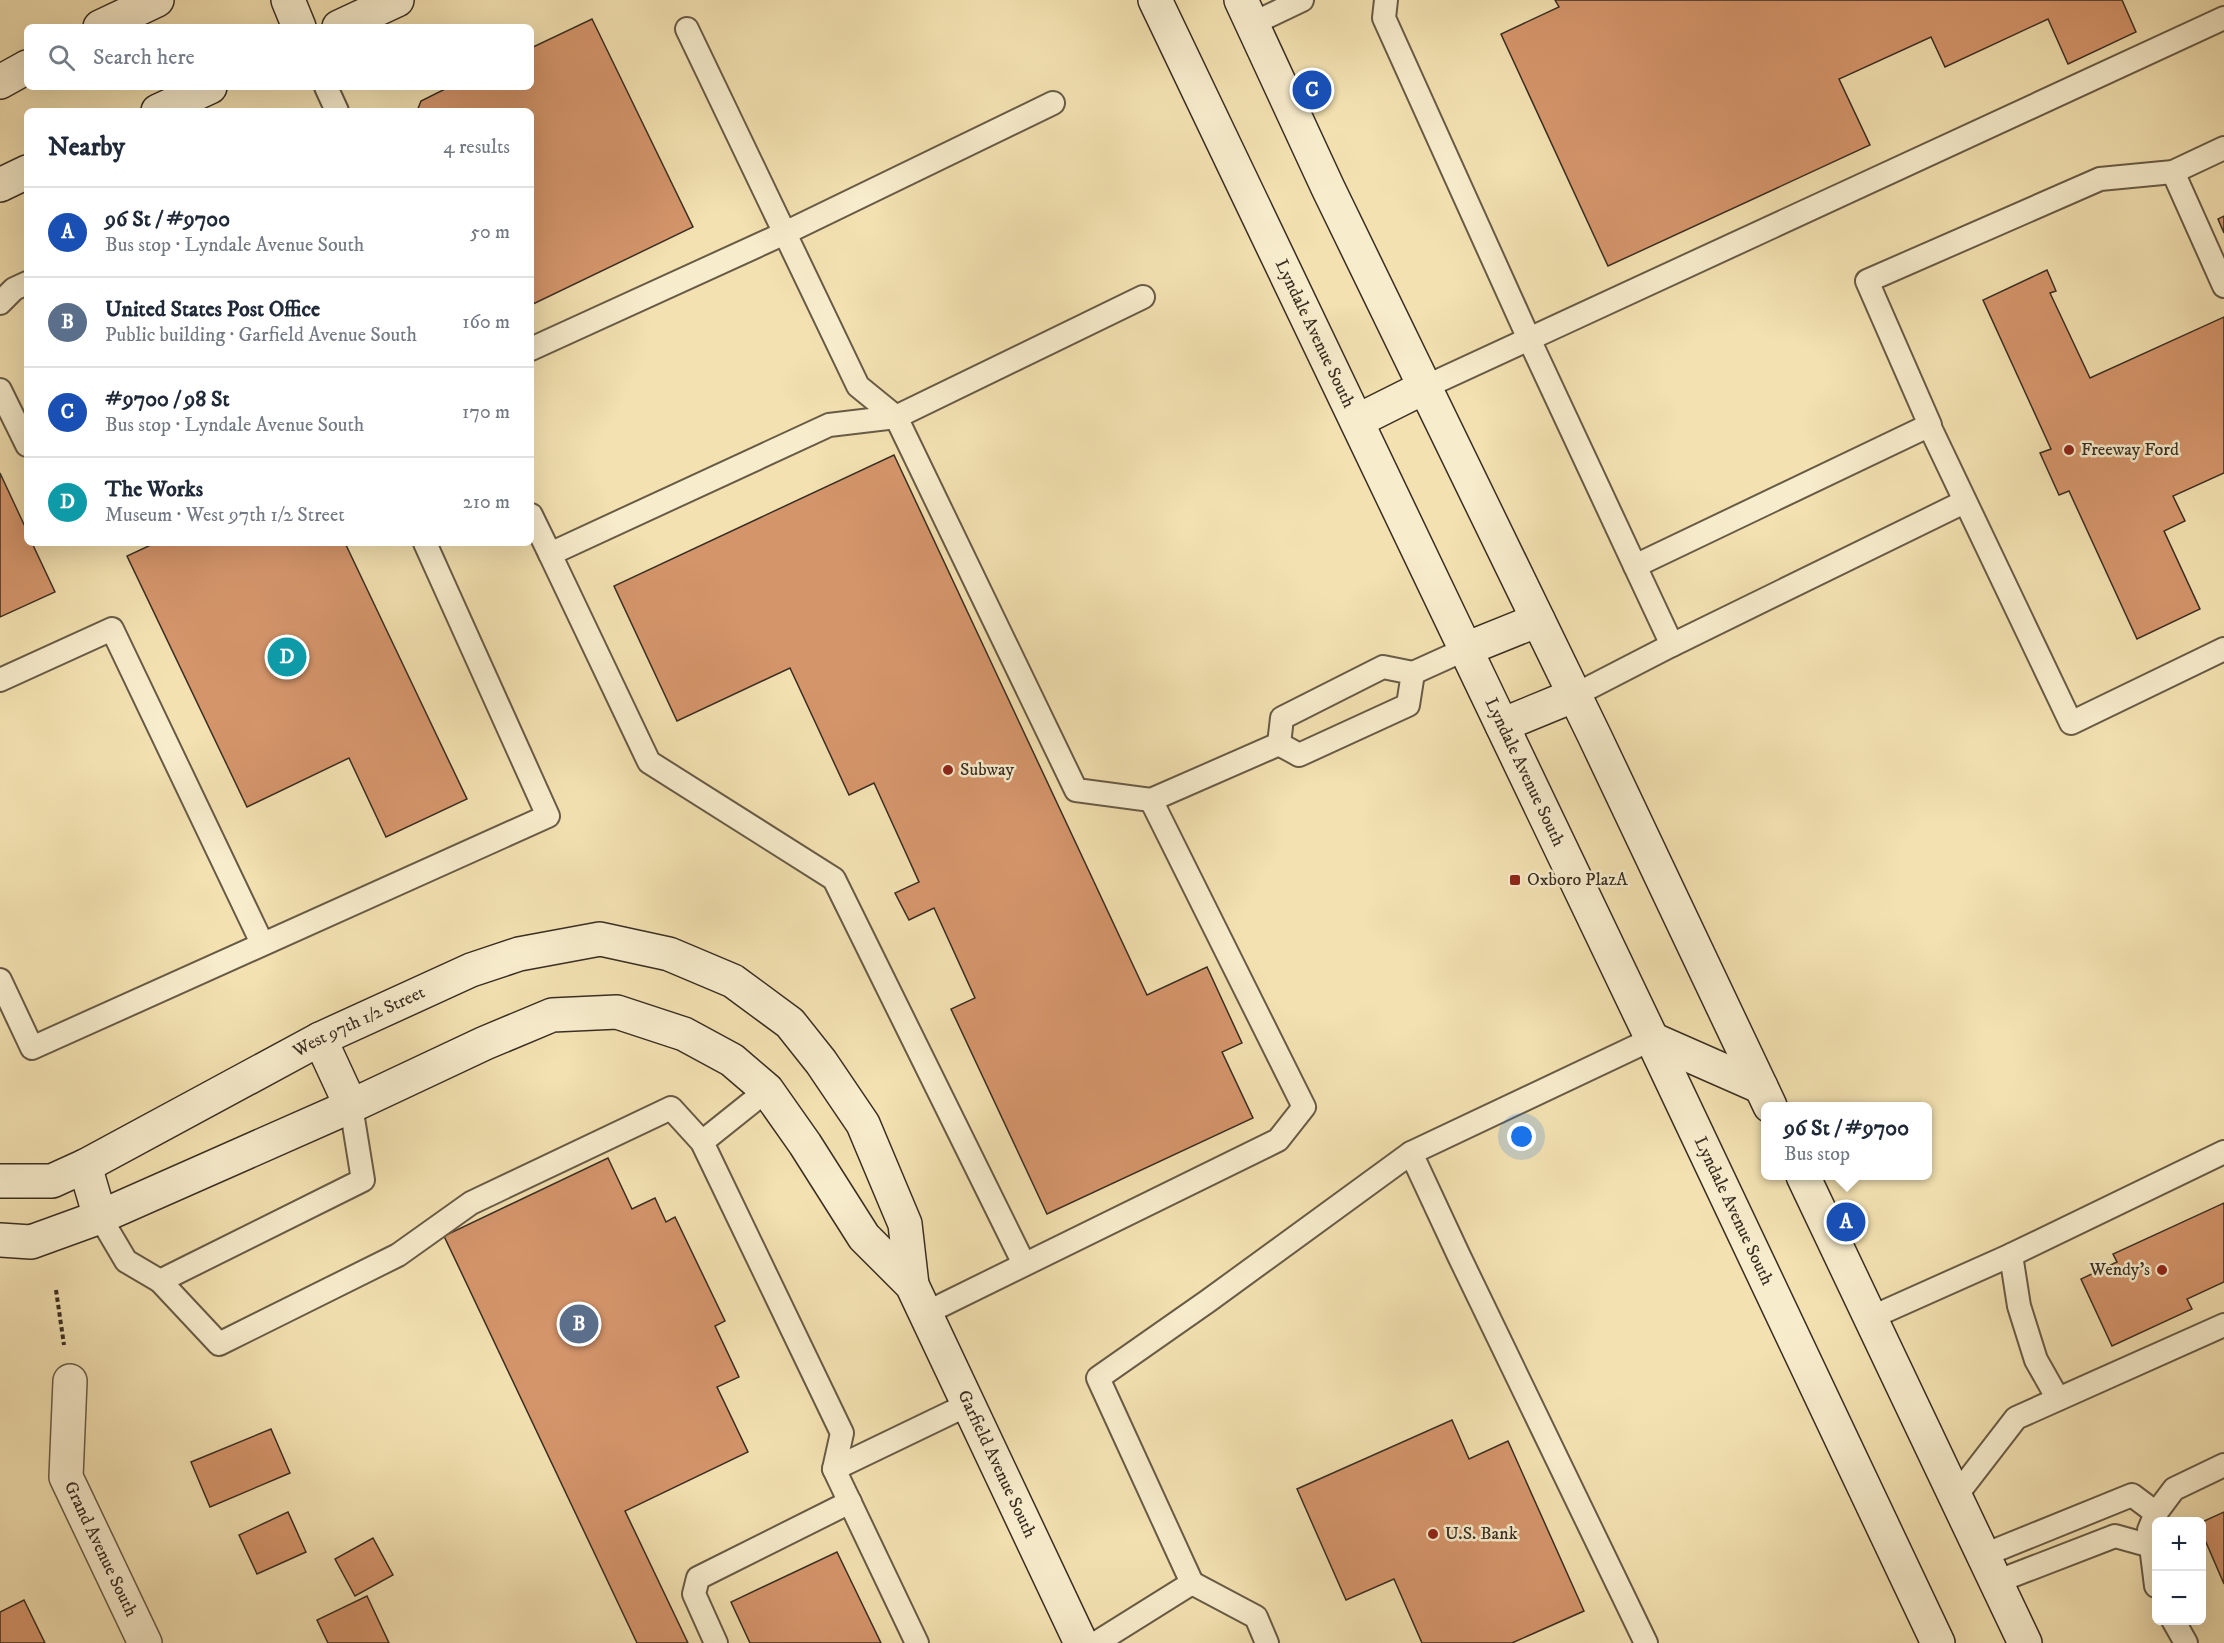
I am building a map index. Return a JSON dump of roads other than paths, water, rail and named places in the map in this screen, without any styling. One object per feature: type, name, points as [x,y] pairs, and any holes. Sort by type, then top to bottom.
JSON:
[{"type":"main road","points":[[106,24],[157,0]]},
{"type":"main road","points":[[288,0],[298,24]]},
{"type":"main road","points":[[345,24],[396,0]]},
{"type":"main road","name":"Lyndale Avenue South","points":[[1155,0],[1938,1643]]},
{"type":"main road","points":[[1247,12],[1328,188],[1575,695],[1766,1097]]},
{"type":"main road","points":[[0,82],[24,69]]},
{"type":"main road","points":[[165,108],[204,90]]},
{"type":"main road","points":[[0,185],[24,173]]},
{"type":"main road","points":[[1357,421],[1425,387]]},
{"type":"main road","points":[[1466,649],[1538,620]]},
{"type":"main road","points":[[1502,726],[1575,695]]},
{"type":"main road","name":"West 97th 1/2 Street","points":[[0,1181],[52,1181],[85,1166],[320,1040],[471,970],[519,954],[600,939],[669,954],[733,981]]},
{"type":"main road","name":"Garfield Avenue South","points":[[733,981],[790,1023],[821,1062],[864,1124],[905,1224],[919,1299],[1081,1643]]},
{"type":"main road","name":"Garfield Avenue South","points":[[351,1106],[552,1015],[617,1012],[684,1034],[732,1060],[767,1090],[805,1144],[864,1237],[919,1299]]},
{"type":"main road","points":[[1652,1039],[1766,1097]]},
{"type":"main road","points":[[0,1240],[32,1242],[100,1217],[351,1106],[320,1040]]},
{"type":"main road","points":[[85,1166],[100,1217]]},
{"type":"main road","points":[[1805,1180],[2025,1643]]},
{"type":"main road","name":"Grand Avenue South","points":[[70,1381],[66,1477],[145,1643]]},
{"type":"lane","points":[[1247,12],[1302,0]]},
{"type":"lane","points":[[1386,0],[1384,18],[1529,339],[1672,645]]},
{"type":"lane","points":[[1425,387],[2224,18]]},
{"type":"lane","points":[[687,29],[858,386],[896,417],[1077,790],[1151,800],[1279,744]]},
{"type":"lane","points":[[327,90],[336,108]]},
{"type":"lane","points":[[534,348],[785,233],[1053,103]]},
{"type":"lane","points":[[2224,148],[2173,172],[2100,179],[1867,281],[1964,502],[2071,723],[2224,649]]},
{"type":"lane","points":[[2173,172],[2224,286]]},
{"type":"lane","points":[[0,303],[14,289],[24,284]]},
{"type":"lane","points":[[550,554],[829,425],[896,417],[1143,297]]},
{"type":"lane","points":[[0,390],[24,439]]},
{"type":"lane","points":[[1635,566],[1929,425],[1928,421]]},
{"type":"lane","points":[[1575,695],[1964,502]]},
{"type":"lane","points":[[534,520],[649,762],[834,879],[1024,1264]]},
{"type":"lane","points":[[0,980],[32,1048],[548,816],[425,546]]},
{"type":"lane","points":[[0,680],[112,629],[262,944]]},
{"type":"lane","points":[[1279,744],[1282,718],[1383,667],[1413,673],[1466,649]]},
{"type":"lane","points":[[1279,744],[1299,755],[1408,705],[1413,673]]},
{"type":"lane","points":[[919,1299],[1024,1264],[1278,1140],[1304,1107],[1151,800]]},
{"type":"lane","points":[[1267,1643],[1256,1617],[1192,1583],[1098,1378],[1411,1153],[1652,1039]]},
{"type":"lane","points":[[702,1142],[767,1090]]},
{"type":"lane","points":[[160,1281],[363,1180],[351,1106]]},
{"type":"lane","points":[[100,1217],[126,1261],[160,1281],[219,1344],[398,1255],[471,1203],[671,1108],[702,1142],[842,1433],[834,1469],[917,1643]]},
{"type":"lane","points":[[1870,1318],[2011,1255],[2224,1152]]},
{"type":"lane","points":[[1411,1153],[1646,1643]]},
{"type":"lane","points":[[2011,1255],[2019,1306],[2036,1360],[2058,1399]]},
{"type":"lane","points":[[1955,1497],[2016,1418],[2224,1325]]},
{"type":"lane","points":[[834,1469],[969,1404]]},
{"type":"lane","points":[[2155,1571],[2149,1530],[2156,1513],[2174,1489],[2224,1465]]},
{"type":"lane","points":[[1990,1568],[2132,1495],[2156,1513]]},
{"type":"lane","points":[[716,1643],[694,1594],[698,1578],[850,1502]]},
{"type":"lane","points":[[1990,1568],[2115,1536],[2151,1546]]},
{"type":"lane","points":[[1096,1643],[1192,1583]]},
{"type":"lane","points":[[2176,1625],[2186,1643]]},
{"type":"place","name":"#9700 / 98 St","points":[[1312,90]]},
{"type":"place","name":"Freeway Ford","points":[[2069,450]]},
{"type":"place","name":"The Works","points":[[287,657]]},
{"type":"place","name":"Subway","points":[[948,770]]},
{"type":"place","name":"Oxboro PlazA","points":[[1515,880]]},
{"type":"place","name":"96 St / #9700","points":[[1846,1222]]},
{"type":"place","name":"Wendy's","points":[[2162,1270]]},
{"type":"place","name":"United States Post Office","points":[[579,1324]]},
{"type":"place","name":"U.S. Bank","points":[[1433,1534]]}]
